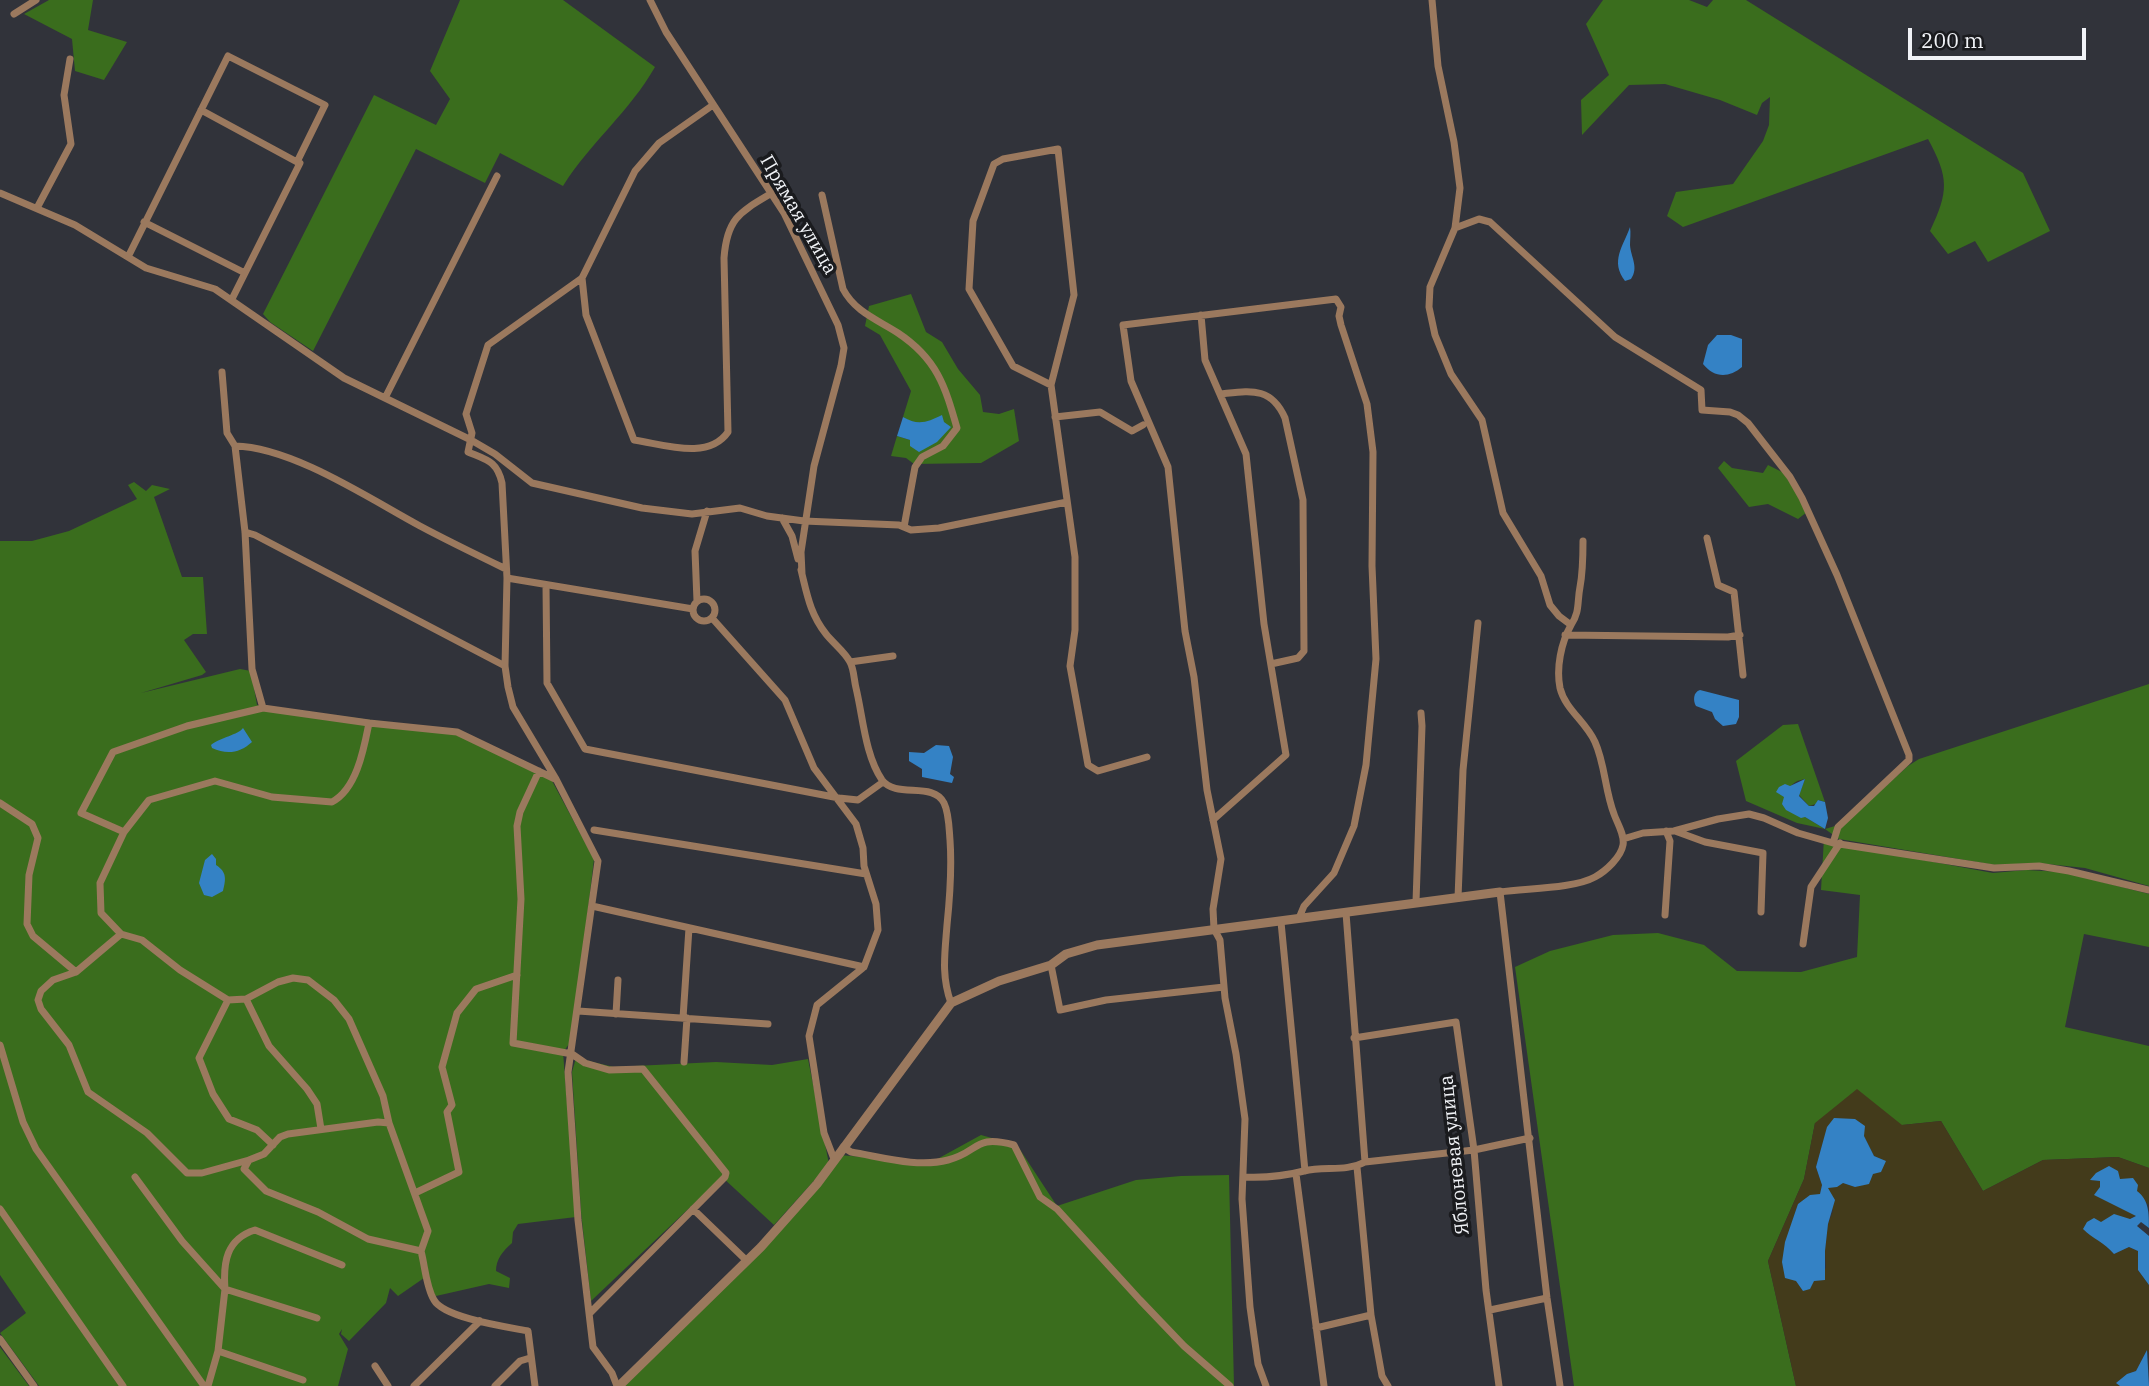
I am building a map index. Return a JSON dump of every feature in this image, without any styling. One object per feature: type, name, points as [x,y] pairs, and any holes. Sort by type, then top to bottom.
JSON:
[{"type":"street","points":[[14,14],[36,0]]},
{"type":"street","name":"Прямая улица","points":[[650,0],[666,32],[772,193],[838,324],[844,348],[814,466],[804,522],[801,552],[803,574]]},
{"type":"street","points":[[1432,0],[1438,66],[1458,167],[1460,206],[1455,228],[1430,287],[1429,307],[1435,335],[1451,374],[1482,420],[1495,485],[1508,525],[1541,576],[1550,605],[1571,625]]},
{"type":"street","points":[[128,257],[228,56],[325,105],[297,162]]},
{"type":"street","points":[[37,208],[71,144],[64,95],[70,58]]},
{"type":"street","points":[[713,105],[659,143],[635,171],[582,278],[488,345],[466,414],[472,433],[468,452],[493,463],[499,471],[505,523],[505,666],[513,707],[556,779],[598,861],[568,1072],[579,1220],[593,1347],[618,1386],[747,1261],[817,1184],[951,1003],[999,981],[1051,965],[1066,954],[1097,945],[1582,882],[1597,876],[1611,864],[1623,846],[1623,839],[1613,813],[1595,742],[1569,706],[1560,685],[1560,658],[1565,635],[1579,608],[1579,587],[1583,577],[1583,541]]},
{"type":"street","points":[[201,110],[300,163],[232,299]]},
{"type":"street","points":[[1051,385],[1013,366],[969,289],[970,251],[973,221],[994,164],[1003,159],[1058,149],[1074,295],[1051,385],[1076,571],[1075,631],[1070,666],[1088,765],[1098,771],[1147,757]]},
{"type":"street","points":[[385,398],[497,176]]},
{"type":"street","points":[[0,193],[91,233],[163,275],[189,279],[215,289],[344,378],[471,440],[495,454],[532,483],[642,508],[692,514],[740,508],[804,522],[900,525],[911,530],[939,528],[1066,502]]},
{"type":"street","points":[[582,278],[586,315],[634,440],[696,449],[722,442],[728,432],[725,243],[732,222],[738,215],[772,193]]},
{"type":"street","points":[[822,195],[843,289],[856,307],[900,334],[936,368],[957,428],[943,446],[922,457],[915,467],[904,527]]},
{"type":"street","points":[[1455,228],[1479,219],[1490,222],[1615,337],[1701,390],[1702,410],[1730,412],[1748,424],[1790,477],[1802,498],[1837,575],[1909,755],[1909,760],[1838,827],[1837,843],[1811,887],[1803,944]]},
{"type":"street","points":[[144,222],[245,273]]},
{"type":"street","points":[[1266,1386],[1258,1364],[1250,1307],[1242,1199],[1245,1119],[1224,988],[1220,940],[1214,929],[1213,909],[1221,859],[1207,790],[1194,677],[1185,631],[1168,467],[1131,381],[1123,326],[1336,299],[1341,307],[1341,325],[1367,404],[1373,452],[1372,566],[1377,628],[1376,659],[1366,765],[1354,827],[1334,873],[1304,906],[1298,918]]},
{"type":"street","points":[[1201,316],[1205,360],[1246,454],[1264,624],[1286,755],[1213,820]]},
{"type":"street","points":[[222,372],[227,433],[235,446],[245,532],[252,669],[263,708]]},
{"type":"street","points":[[1220,394],[1252,391],[1269,396],[1281,409],[1303,500],[1304,651],[1298,658],[1271,664]]},
{"type":"street","points":[[1055,417],[1100,412],[1132,431],[1143,425]]},
{"type":"street","points":[[235,446],[253,446],[285,456],[366,495],[506,574],[546,585],[693,609]]},
{"type":"street","points":[[697,601],[704,599],[713,604],[715,611],[712,618],[699,620],[693,609],[697,601],[695,551],[707,511]]},
{"type":"street","points":[[782,518],[792,536],[812,613],[850,662],[869,744],[883,782],[897,788],[936,795],[944,802],[952,869],[943,968],[951,1003]]},
{"type":"street","points":[[245,532],[256,535],[505,666]]},
{"type":"street","points":[[1707,538],[1718,585],[1734,592],[1743,675]]},
{"type":"street","points":[[546,585],[547,683],[585,749],[839,798],[858,800],[883,782]]},
{"type":"street","points":[[712,618],[785,701],[814,768],[856,824],[863,848],[866,874],[876,904],[878,930],[864,967],[817,1005],[809,1036],[824,1133],[834,1159]]},
{"type":"street","points":[[1458,898],[1463,770],[1478,623]]},
{"type":"street","points":[[1565,635],[1740,635]]},
{"type":"street","points":[[850,662],[893,656]]},
{"type":"street","points":[[124,832],[81,813],[113,752],[187,726],[263,708],[457,732],[556,779]]},
{"type":"street","points":[[1416,902],[1421,713]]},
{"type":"street","points":[[369,723],[360,766],[338,799],[332,802],[272,797],[215,781],[149,800],[124,832],[100,883],[101,913],[121,934],[142,940],[180,970],[228,1000],[246,999],[278,982],[293,978],[308,980],[334,1000],[349,1019],[383,1096],[388,1122],[428,1231],[421,1251],[432,1298],[439,1307],[480,1321],[528,1331],[535,1386]]},
{"type":"street","points":[[539,771],[517,826],[521,899],[513,1043],[572,1054],[585,1063],[608,1070],[643,1069],[726,1173],[590,1312]]},
{"type":"street","points":[[1,806],[32,824],[38,838],[29,875],[27,925],[33,936],[76,972]]},
{"type":"street","points":[[1623,839],[1749,814],[1798,833],[1837,843],[1994,868],[2039,866],[2149,890]]},
{"type":"street","points":[[594,830],[866,874]]},
{"type":"street","points":[[1670,831],[1705,842],[1763,853],[1761,912]]},
{"type":"street","points":[[1665,915],[1670,831]]},
{"type":"street","points":[[1500,892],[1547,1298],[1560,1386]]},
{"type":"street","points":[[592,906],[864,967]]},
{"type":"street","points":[[1346,913],[1366,1162]]},
{"type":"street","points":[[1281,922],[1304,1171]]},
{"type":"street","points":[[684,1062],[689,928]]},
{"type":"street","points":[[121,934],[76,972],[53,980],[41,991],[38,1000],[41,1009],[69,1045],[88,1092],[147,1133],[187,1172],[202,1173],[249,1160],[264,1154],[281,1137],[288,1134],[388,1122]]},
{"type":"street","points":[[1051,965],[1060,1010],[1106,1000],[1224,988]]},
{"type":"street","points":[[415,1193],[459,1172],[447,1112],[452,1105],[442,1067],[457,1013],[476,989],[517,975]]},
{"type":"street","points":[[616,1014],[618,980]]},
{"type":"street","points":[[246,999],[269,1046],[317,1104],[321,1129]]},
{"type":"street","points":[[228,1000],[199,1058],[212,1094],[229,1119],[257,1130],[273,1145]]},
{"type":"street","points":[[578,1011],[768,1024]]},
{"type":"street","name":"Яблоневая улица","points":[[1354,1038],[1456,1022],[1474,1150],[1477,1203],[1499,1386]]},
{"type":"street","points":[[0,1045],[23,1122],[36,1149],[206,1386]]},
{"type":"street","points":[[1243,1177],[1357,1167],[1366,1162],[1474,1150],[1530,1138]]},
{"type":"street","points":[[843,1147],[851,1152],[920,1164],[950,1160],[995,1139],[1014,1144],[1040,1197],[1057,1209],[1184,1346],[1230,1386]]},
{"type":"street","points":[[249,1160],[244,1170],[266,1191],[318,1212],[368,1239],[421,1251]]},
{"type":"street","points":[[1357,1167],[1371,1315],[1382,1376],[1388,1386]]},
{"type":"street","points":[[1296,1174],[1324,1386]]},
{"type":"street","points":[[135,1177],[182,1241],[225,1289],[317,1318]]},
{"type":"street","points":[[0,1209],[123,1386]]},
{"type":"street","points":[[693,1209],[747,1261]]},
{"type":"street","points":[[206,1386],[218,1351],[226,1253],[236,1241],[255,1230],[342,1265]]},
{"type":"street","points":[[1490,1310],[1547,1298]]},
{"type":"street","points":[[1316,1328],[1371,1315]]},
{"type":"street","points":[[414,1386],[480,1321]]},
{"type":"street","points":[[0,1339],[34,1386]]},
{"type":"street","points":[[218,1351],[303,1380]]},
{"type":"street","points":[[495,1386],[520,1361],[530,1358]]},
{"type":"street","points":[[375,1366],[388,1386]]},
{"type":"green space","points":[[49,0],[93,0],[88,30],[127,42],[104,80],[75,71],[72,39],[24,14]]},
{"type":"green space","points":[[460,0],[563,0],[655,67],[634,98],[585,155],[563,186],[500,153],[485,183],[416,149],[313,351],[270,322],[263,314],[374,95],[436,125],[450,99],[430,71]]},
{"type":"green space","points":[[1603,0],[1689,0],[1707,7],[1713,0],[1746,0],[2023,173],[2050,231],[1988,262],[1975,241],[1948,254],[1930,231],[1941,205],[1944,185],[1940,164],[1928,139],[1683,227],[1667,216],[1676,192],[1733,184],[1763,141],[1769,125],[1770,97],[1762,103],[1757,115],[1720,100],[1665,84],[1629,85],[1582,135],[1581,100],[1609,75],[1586,24]]},
{"type":"green space","points":[[911,294],[926,332],[942,342],[958,369],[980,395],[983,412],[999,414],[1014,409],[1019,441],[981,463],[914,464],[906,458],[891,456],[897,436],[910,440],[925,424],[903,417],[911,391],[880,335],[865,326],[869,306]]},
{"type":"green space","points":[[1724,461],[1732,468],[1763,473],[1768,465],[1784,473],[1807,512],[1798,519],[1768,504],[1749,507],[1718,468]]},
{"type":"green space","points":[[134,482],[146,491],[152,485],[170,489],[154,497],[182,577],[203,577],[207,634],[193,634],[184,640],[206,672],[141,693],[240,669],[251,671],[257,705],[455,731],[551,779],[594,859],[570,1043],[563,1052],[576,1217],[518,1224],[513,1232],[512,1243],[496,1267],[496,1271],[510,1278],[509,1288],[489,1284],[436,1296],[424,1278],[398,1296],[390,1288],[386,1303],[349,1341],[341,1334],[342,1329],[339,1334],[348,1349],[338,1386],[39,1386],[0,1333],[26,1313],[0,1275],[0,541],[32,541],[69,531],[137,499],[128,485]]},
{"type":"green space","points":[[2149,684],[2149,886],[2085,868],[2038,863],[1995,865],[1839,839],[1825,829],[1845,823],[1919,759]]},
{"type":"green space","points":[[1798,724],[1825,802],[1819,800],[1809,806],[1799,795],[1805,779],[1792,785],[1785,797],[1805,817],[1825,829],[1797,823],[1746,801],[1736,761],[1783,725]]},
{"type":"green space","points":[[1824,838],[1848,846],[1993,873],[2026,870],[2063,872],[2149,894],[2149,947],[2084,934],[2065,1027],[2149,1046],[2149,1168],[2118,1157],[2043,1160],[1983,1191],[1941,1121],[1902,1125],[1815,1123],[1804,1179],[1768,1261],[1796,1386],[1574,1386],[1515,967],[1550,951],[1613,935],[1658,933],[1704,945],[1737,971],[1801,972],[1857,957],[1860,895],[1821,890]]},
{"type":"green space","points":[[576,1058],[614,1067],[716,1062],[772,1065],[808,1059],[829,1164],[774,1225],[722,1177],[591,1301],[581,1212],[572,1072]]},
{"type":"green space","points":[[981,1135],[1017,1145],[1057,1206],[1136,1180],[1229,1175],[1234,1386],[625,1386],[765,1247],[840,1155],[930,1163]]},
{"type":"green space","points":[[0,1347],[29,1386],[0,1386]]},
{"type":"sand","points":[[1857,1089],[1902,1125],[1941,1121],[1983,1191],[2043,1160],[2118,1157],[2149,1168],[2149,1205],[2123,1180],[2091,1180],[2100,1181],[2095,1195],[2136,1215],[2098,1238],[2114,1254],[2129,1247],[2138,1251],[2138,1270],[2149,1285],[2149,1354],[2147,1350],[2136,1371],[2116,1383],[2120,1386],[1796,1386],[1768,1261],[1804,1179],[1815,1123]],"holes":[[[1864,1136],[1874,1156],[1885,1161],[1855,1187],[1843,1183],[1827,1187],[1833,1211],[1828,1224],[1826,1268],[1803,1290],[1796,1281],[1793,1219],[1798,1204],[1820,1194],[1822,1185],[1816,1167],[1824,1139]]]},
{"type":"water","points":[[1630,227],[1634,270],[1631,279],[1625,281],[1618,267],[1618,260]]},
{"type":"water","points":[[1717,335],[1731,335],[1742,339],[1742,367],[1727,375],[1712,372],[1703,364],[1708,345]]},
{"type":"water","points":[[942,415],[944,422],[951,427],[937,442],[919,452],[910,446],[910,440],[897,436],[903,417],[923,422]]},
{"type":"water","points":[[1700,690],[1739,700],[1739,717],[1736,724],[1723,726],[1712,712],[1696,706],[1694,697]]},
{"type":"water","points":[[243,728],[252,742],[247,746],[228,752],[212,748],[211,745],[215,742]]},
{"type":"water","points":[[936,745],[949,746],[953,757],[950,774],[954,777],[952,783],[922,777],[922,769],[909,761],[909,752],[924,753]]},
{"type":"water","points":[[1805,779],[1799,796],[1809,806],[1814,806],[1818,800],[1825,802],[1828,818],[1825,829],[1786,810],[1782,804],[1784,797],[1776,792],[1785,784],[1790,786]]},
{"type":"water","points":[[212,854],[225,879],[223,891],[212,897],[204,895],[199,883],[205,860]]},
{"type":"water","points":[[1834,1118],[1855,1119],[1865,1126],[1864,1136],[1874,1156],[1886,1161],[1881,1172],[1873,1174],[1869,1184],[1855,1187],[1843,1183],[1828,1188],[1835,1200],[1828,1224],[1825,1280],[1814,1281],[1810,1289],[1803,1291],[1796,1281],[1785,1278],[1782,1262],[1785,1242],[1798,1204],[1810,1195],[1820,1194],[1822,1185],[1816,1167],[1827,1127]]},
{"type":"water","points":[[2109,1166],[2118,1171],[2120,1179],[2133,1178],[2138,1185],[2137,1191],[2146,1203],[2149,1228],[2141,1222],[2137,1226],[2149,1236],[2149,1285],[2138,1270],[2138,1251],[2129,1247],[2114,1254],[2083,1229],[2087,1222],[2094,1218],[2101,1222],[2114,1214],[2130,1219],[2136,1216],[2094,1195],[2100,1187],[2100,1181],[2090,1180]]},
{"type":"water","points":[[2147,1350],[2149,1386],[2120,1386],[2116,1383],[2136,1371]]}]
